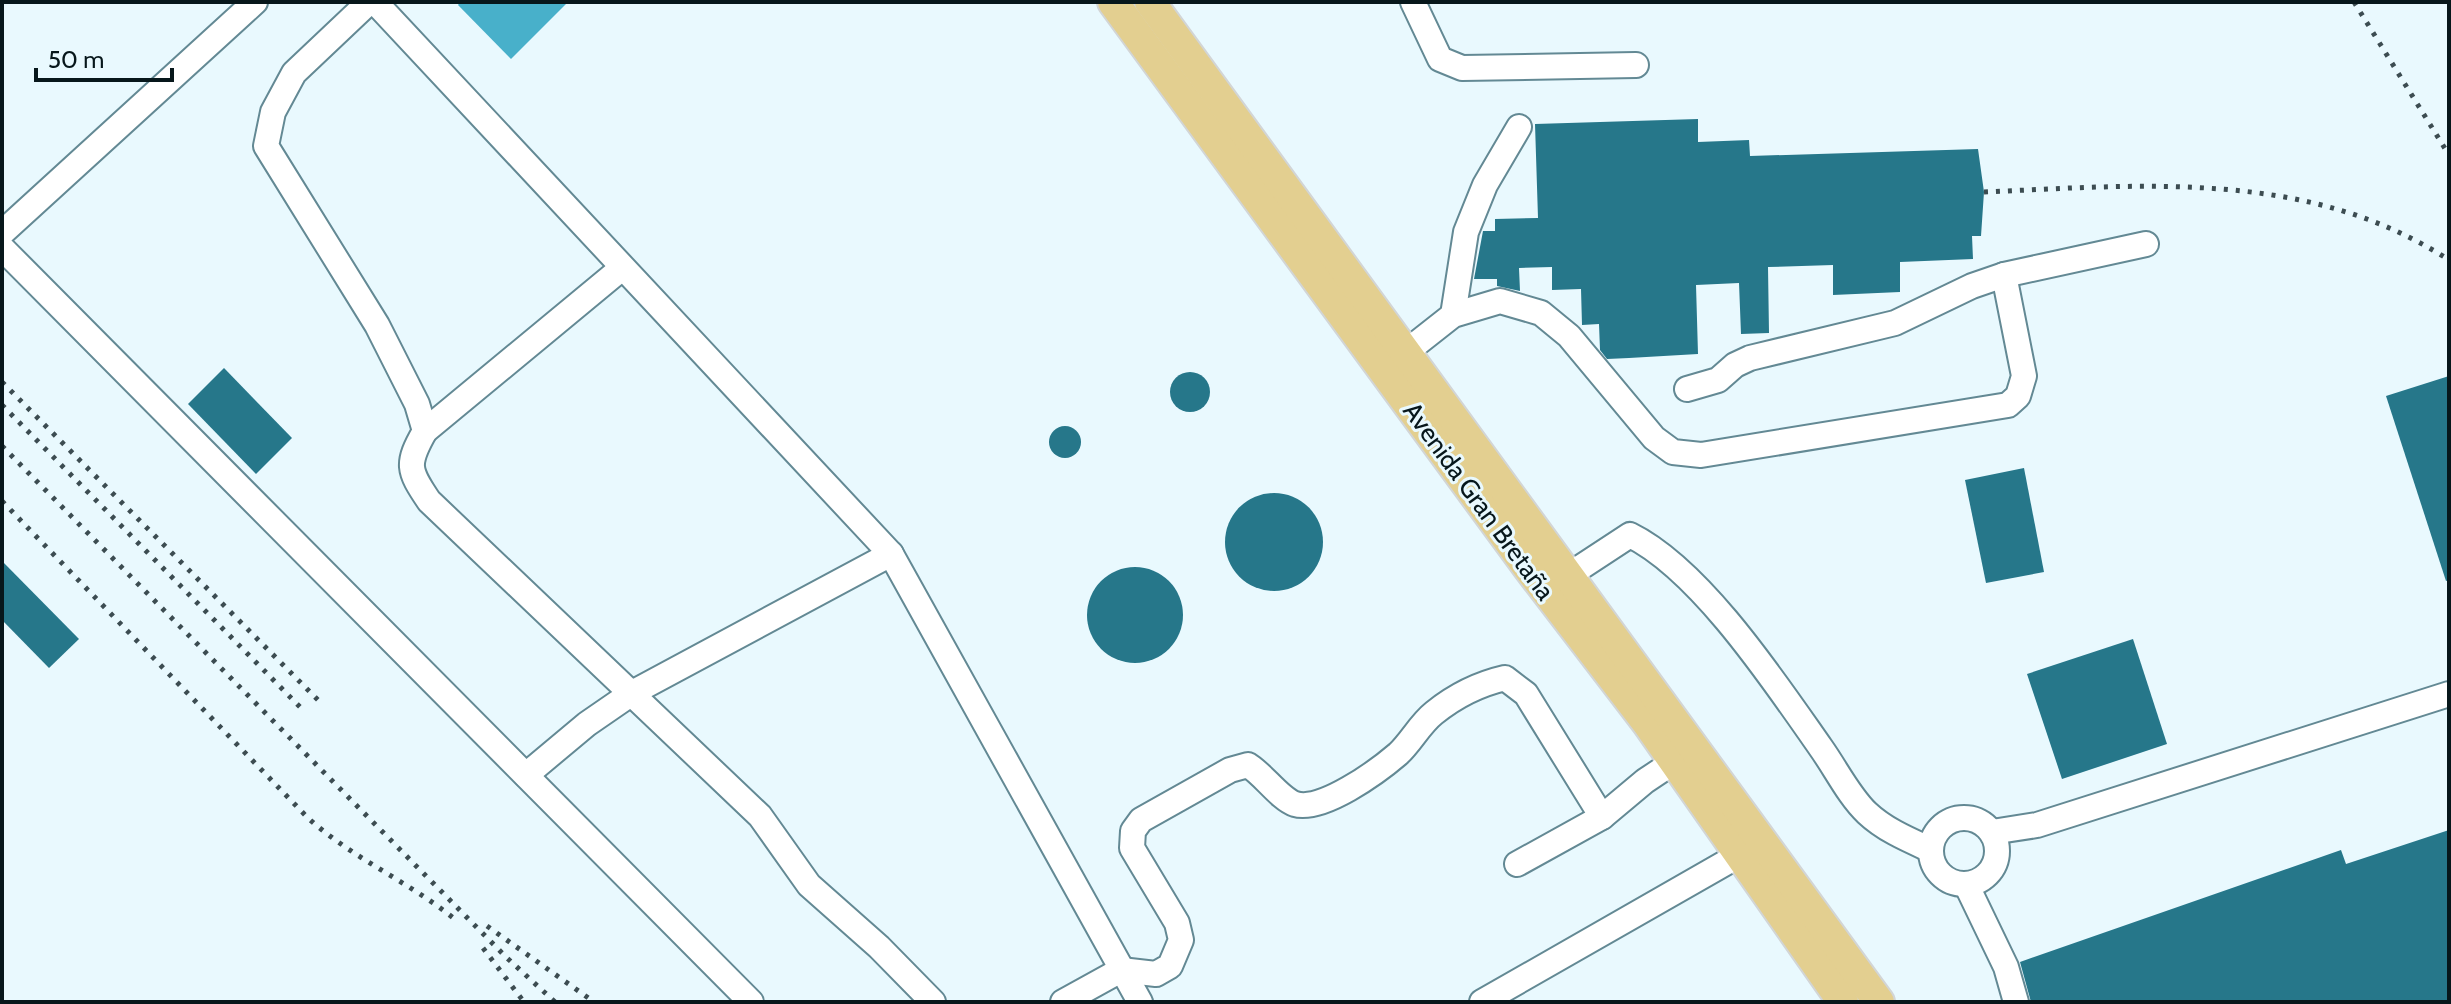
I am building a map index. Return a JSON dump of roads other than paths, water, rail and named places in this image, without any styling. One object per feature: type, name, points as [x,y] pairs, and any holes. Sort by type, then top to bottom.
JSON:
[{"type":"main road","name":"Avenida Gran Bretaña","points":[[1113,2],[1530,570],[1675,761],[1843,1002]]},
{"type":"main road","name":"Avenida Gran Bretaña","points":[[1150,2],[1879,1002]]},
{"type":"lane","points":[[2,233],[255,2]]},
{"type":"lane","points":[[425,431],[417,404],[377,325],[266,146],[273,112],[294,73],[372,2],[891,554],[1140,1002]]},
{"type":"lane","points":[[1413,2],[1440,59],[1462,68],[1636,65]]},
{"type":"lane","points":[[1453,315],[1466,232],[1485,185],[1519,127]]},
{"type":"lane","points":[[1687,389],[1718,380],[1735,365],[1750,358],[1895,323],[1972,286],[2004,275],[2146,244]]},
{"type":"lane","points":[[2,248],[751,1002]]},
{"type":"lane","points":[[622,268],[425,431],[412,453],[414,478],[429,501],[760,816],[809,885],[879,947],[933,1002]]},
{"type":"lane","points":[[1406,352],[1453,315],[1500,301],[1541,313],[1569,336],[1654,438],[1673,452],[1701,455],[2008,405],[2018,396],[2024,376],[2004,275]]},
{"type":"lane","points":[[1569,575],[1630,535],[1647,544],[1697,587],[1770,676],[1866,812],[1897,835],[1931,850]]},
{"type":"lane","points":[[526,775],[587,724],[632,693],[891,554]]},
{"type":"lane","points":[[1063,1002],[1121,970],[1156,974],[1170,966],[1181,940],[1177,923],[1132,848],[1133,831],[1141,820],[1230,770],[1248,765],[1292,803],[1307,805],[1334,797],[1398,754],[1433,714],[1481,683],[1505,678],[1526,694],[1602,817]]},
{"type":"lane","points":[[1992,832],[2037,825],[2449,694]]},
{"type":"lane","points":[[1517,864],[1602,817],[1675,761]]},
{"type":"lane","points":[[1969,818],[1982,823],[1992,832],[1997,845],[1996,859],[1990,871],[1979,880],[1966,884],[1953,882],[1941,875],[1933,863],[1931,850],[1934,836],[1943,825],[1955,819],[1969,818]]},
{"type":"lane","points":[[1482,1002],[1741,854]]},
{"type":"lane","points":[[1966,884],[2006,967],[2016,1002]]},
{"type":"water","points":[[460,2],[566,4],[511,59],[458,5]]},
{"type":"railway","points":[[2354,2],[2449,155]]},
{"type":"railway","points":[[1984,192],[2164,186],[2224,189],[2282,197],[2340,210],[2395,231],[2449,260]]},
{"type":"railway","points":[[2,382],[318,700]]},
{"type":"railway","points":[[2,405],[305,712]]},
{"type":"railway","points":[[2,446],[506,957],[555,1002]]},
{"type":"railway","points":[[2,501],[308,818],[325,833],[457,921]]},
{"type":"railway","points":[[487,926],[594,1002]]},
{"type":"railway","points":[[483,948],[524,1002]]}]
